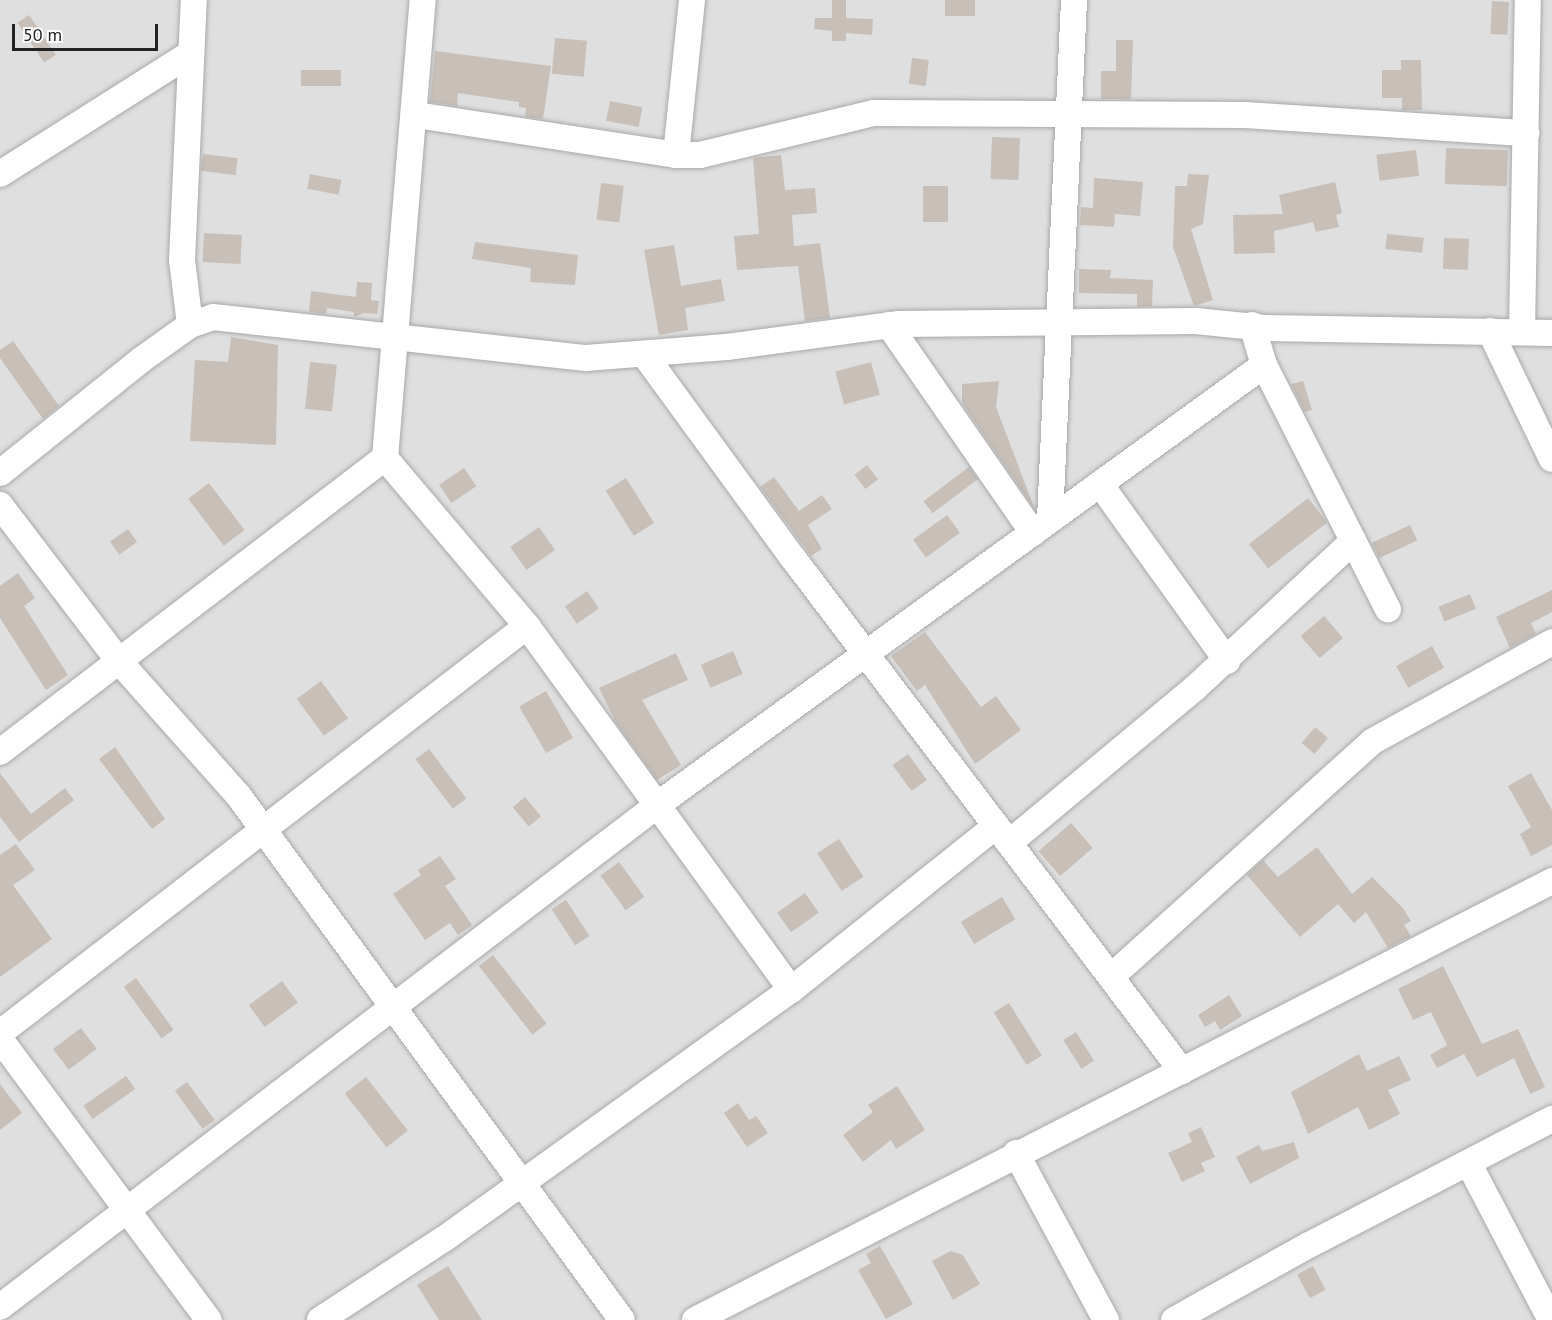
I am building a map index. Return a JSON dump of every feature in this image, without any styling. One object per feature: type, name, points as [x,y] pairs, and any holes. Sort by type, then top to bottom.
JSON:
[{"type":"street","points":[[190,325],[182,260],[194,0]]},
{"type":"street","points":[[423,0],[416,116],[393,336],[385,458],[527,626],[791,990]]},
{"type":"street","points":[[676,155],[692,0]]},
{"type":"street","points":[[1041,526],[1059,323],[1074,0]]},
{"type":"street","points":[[1522,331],[1528,0]]},
{"type":"street","points":[[0,174],[190,54]]},
{"type":"street","points":[[416,116],[676,155],[700,155],[874,113],[1069,116],[1245,115],[1526,133]]},
{"type":"street","points":[[0,473],[190,325],[213,317],[233,316],[586,358],[727,347],[889,326],[1196,321],[1251,325],[1552,333]]},
{"type":"street","points":[[1251,325],[1264,365],[1388,609]]},
{"type":"street","points":[[889,326],[1041,526]]},
{"type":"street","points":[[1490,330],[1552,459]]},
{"type":"street","points":[[644,354],[865,654],[1182,1071]]},
{"type":"street","points":[[0,1306],[657,805],[1264,365]]},
{"type":"street","points":[[0,752],[385,458]]},
{"type":"street","points":[[1100,484],[1227,661]]},
{"type":"street","points":[[0,505],[118,660],[238,795],[622,1320]]},
{"type":"street","points":[[320,1320],[522,1184],[1002,835],[1227,661],[1353,541]]},
{"type":"street","points":[[0,1033],[527,626]]},
{"type":"street","points":[[1112,976],[1373,741],[1552,642]]},
{"type":"street","points":[[695,1320],[1016,1153],[1182,1071],[1552,881]]},
{"type":"street","points":[[0,1039],[209,1320]]},
{"type":"street","points":[[1174,1320],[1309,1245],[1552,1119]]},
{"type":"street","points":[[1016,1153],[1106,1320]]},
{"type":"street","points":[[1469,1164],[1551,1320]]},
{"type":"shaded area","points":[[0,0],[1552,0],[1552,1320],[0,1320]]},
{"type":"building","points":[[832,0],[846,0],[846,18],[873,19],[872,35],[846,33],[846,41],[832,41],[832,31],[814,29],[815,18],[832,18]]},
{"type":"building","points":[[945,0],[975,0],[975,16],[945,16]]},
{"type":"building","points":[[1492,1],[1509,2],[1507,35],[1490,34]]},
{"type":"building","points":[[29,15],[56,55],[44,63],[17,23]]},
{"type":"building","points":[[555,38],[587,41],[584,77],[552,74]]},
{"type":"building","points":[[1116,40],[1133,40],[1131,99],[1101,99],[1101,71],[1116,71]]},
{"type":"building","points":[[435,51],[551,66],[543,119],[525,117],[526,108],[519,107],[519,102],[458,93],[457,106],[430,102]]},
{"type":"building","points":[[912,58],[929,60],[926,86],[909,84]]},
{"type":"building","points":[[1401,60],[1421,60],[1422,110],[1402,110],[1402,98],[1382,98],[1382,70],[1401,70]]},
{"type":"building","points":[[301,70],[341,70],[341,86],[301,86]]},
{"type":"building","points":[[610,101],[642,107],[639,127],[606,121]]},
{"type":"building","points":[[992,137],[1020,138],[1019,180],[991,179]]},
{"type":"building","points":[[1446,148],[1508,150],[1507,186],[1445,184]]},
{"type":"building","points":[[1416,150],[1419,176],[1379,181],[1376,155]]},
{"type":"building","points":[[203,154],[238,158],[236,175],[201,171]]},
{"type":"building","points":[[781,155],[785,190],[815,188],[817,213],[792,215],[794,246],[820,243],[830,318],[805,321],[798,266],[737,270],[734,236],[759,234],[753,158]]},
{"type":"building","points":[[310,174],[341,180],[339,195],[307,189]]},
{"type":"building","points":[[1188,174],[1209,175],[1203,224],[1191,229],[1213,300],[1194,306],[1173,247],[1175,186],[1187,186]]},
{"type":"building","points":[[1094,178],[1143,182],[1140,216],[1115,214],[1114,227],[1080,225],[1081,207],[1093,208]]},
{"type":"building","points":[[1335,182],[1342,213],[1336,215],[1339,227],[1316,232],[1313,222],[1274,231],[1275,253],[1234,254],[1233,215],[1283,214],[1279,195]]},
{"type":"building","points":[[601,183],[624,186],[619,223],[596,220]]},
{"type":"building","points":[[923,186],[948,186],[948,222],[923,222]]},
{"type":"building","points":[[204,233],[242,235],[240,264],[202,262]]},
{"type":"building","points":[[1387,234],[1424,238],[1422,253],[1385,249]]},
{"type":"building","points":[[1444,238],[1469,239],[1468,270],[1443,269]]},
{"type":"building","points":[[475,242],[578,255],[575,285],[530,282],[531,268],[472,259]]},
{"type":"building","points":[[674,245],[681,286],[721,279],[725,301],[685,308],[688,330],[659,335],[644,250]]},
{"type":"building","points":[[1079,269],[1111,270],[1110,278],[1153,280],[1152,306],[1137,307],[1137,294],[1079,293]]},
{"type":"building","points":[[357,282],[372,283],[371,300],[379,301],[377,314],[364,313],[354,317],[354,312],[327,308],[326,314],[309,312],[311,291],[356,297]]},
{"type":"building","points":[[231,337],[278,345],[276,445],[190,441],[195,360],[228,362]]},
{"type":"building","points":[[13,341],[59,406],[43,419],[0,358],[0,350]]},
{"type":"building","points":[[310,362],[337,365],[332,412],[305,409]]},
{"type":"building","points":[[871,362],[880,395],[844,404],[835,372]]},
{"type":"building","points":[[999,381],[996,407],[1035,510],[962,403],[962,384]]},
{"type":"building","points":[[1303,381],[1312,410],[1305,412],[1291,384]]},
{"type":"building","points":[[867,465],[878,479],[865,489],[854,475]]},
{"type":"building","points":[[969,467],[978,479],[933,513],[923,501]]},
{"type":"building","points":[[464,468],[476,486],[451,503],[439,485]]},
{"type":"building","points":[[774,477],[799,511],[822,495],[832,509],[808,525],[822,549],[811,556],[760,487]]},
{"type":"building","points":[[626,478],[654,523],[634,536],[606,491]]},
{"type":"building","points":[[209,483],[245,530],[224,546],[188,499]]},
{"type":"building","points":[[1308,498],[1327,522],[1268,569],[1249,544]]},
{"type":"building","points":[[947,515],[960,533],[926,557],[913,540]]},
{"type":"building","points":[[1410,525],[1417,540],[1379,558],[1372,543]]},
{"type":"building","points":[[539,527],[555,550],[526,570],[510,547]]},
{"type":"building","points":[[128,529],[137,542],[119,555],[110,542]]},
{"type":"building","points":[[18,573],[35,598],[24,606],[68,675],[46,690],[0,618],[0,586]]},
{"type":"building","points":[[1552,590],[1552,612],[1531,623],[1536,634],[1510,648],[1496,617]]},
{"type":"building","points":[[587,591],[599,608],[577,624],[565,606]]},
{"type":"building","points":[[1470,594],[1476,609],[1444,622],[1438,607]]},
{"type":"building","points":[[1324,616],[1343,638],[1320,658],[1301,636]]},
{"type":"building","points":[[925,632],[981,707],[996,696],[1021,730],[975,764],[925,685],[917,691],[891,656]]},
{"type":"building","points":[[1432,646],[1444,668],[1408,688],[1396,666]]},
{"type":"building","points":[[733,651],[743,674],[711,688],[701,665]]},
{"type":"building","points":[[676,653],[688,680],[642,700],[681,765],[657,780],[616,723],[599,688]]},
{"type":"building","points":[[321,681],[348,718],[324,736],[297,699]]},
{"type":"building","points":[[546,691],[573,738],[546,753],[519,706]]},
{"type":"building","points":[[1315,727],[1328,738],[1315,754],[1302,743]]},
{"type":"building","points":[[115,747],[165,819],[152,829],[99,759]]},
{"type":"building","points":[[429,749],[466,799],[453,809],[415,759]]},
{"type":"building","points":[[908,754],[927,780],[911,791],[893,765]]},
{"type":"building","points":[[0,773],[31,814],[65,788],[74,800],[19,842],[0,817]]},
{"type":"building","points":[[1531,773],[1552,810],[1552,845],[1531,856],[1520,834],[1531,827],[1508,786]]},
{"type":"building","points":[[525,797],[541,816],[529,826],[513,807]]},
{"type":"building","points":[[1071,823],[1093,848],[1060,876],[1039,851]]},
{"type":"building","points":[[839,839],[864,877],[842,891],[817,853]]},
{"type":"building","points":[[16,844],[35,870],[13,885],[52,939],[0,977],[0,855]]},
{"type":"building","points":[[1317,847],[1352,894],[1372,877],[1403,908],[1411,921],[1404,925],[1411,936],[1388,948],[1366,912],[1354,923],[1338,904],[1300,937],[1247,875],[1263,860],[1278,877]]},
{"type":"building","points":[[440,856],[456,879],[445,886],[472,925],[458,935],[450,923],[425,940],[393,894],[421,875],[418,870]]},
{"type":"building","points":[[619,862],[644,897],[626,910],[600,876]]},
{"type":"building","points":[[805,893],[819,913],[791,932],[777,913]]},
{"type":"building","points":[[1002,897],[1015,919],[974,944],[961,922]]},
{"type":"building","points":[[566,900],[589,936],[575,945],[552,909]]},
{"type":"building","points":[[493,955],[547,1024],[532,1035],[479,966]]},
{"type":"building","points":[[1443,966],[1482,1044],[1518,1029],[1545,1087],[1530,1094],[1514,1058],[1477,1077],[1464,1054],[1437,1068],[1430,1055],[1447,1045],[1431,1012],[1413,1020],[1398,989]]},
{"type":"building","points":[[136,978],[174,1030],[161,1039],[124,987]]},
{"type":"building","points":[[282,981],[298,1003],[265,1027],[249,1005]]},
{"type":"building","points":[[1229,995],[1242,1016],[1220,1030],[1215,1021],[1205,1027],[1198,1015]]},
{"type":"building","points":[[1009,1003],[1042,1056],[1027,1065],[994,1013]]},
{"type":"building","points":[[81,1028],[97,1049],[69,1070],[53,1049]]},
{"type":"building","points":[[1076,1032],[1094,1061],[1081,1069],[1063,1040]]},
{"type":"building","points":[[1359,1054],[1367,1071],[1399,1056],[1411,1080],[1388,1090],[1400,1114],[1369,1130],[1358,1107],[1308,1134],[1291,1092]]},
{"type":"building","points":[[126,1076],[135,1089],[93,1119],[83,1106]]},
{"type":"building","points":[[366,1077],[408,1131],[387,1147],[345,1094]]},
{"type":"building","points":[[187,1082],[215,1120],[202,1129],[175,1091]]},
{"type":"building","points":[[0,1084],[22,1113],[0,1130]]},
{"type":"building","points":[[897,1086],[925,1130],[896,1149],[891,1140],[863,1162],[843,1135],[873,1112],[868,1105]]},
{"type":"building","points":[[738,1103],[749,1120],[756,1116],[768,1133],[747,1147],[724,1113]]},
{"type":"building","points":[[1201,1127],[1215,1157],[1201,1163],[1205,1171],[1182,1182],[1168,1153],[1192,1142],[1188,1133]]},
{"type":"building","points":[[1294,1142],[1299,1158],[1250,1184],[1236,1157],[1259,1145],[1262,1151]]},
{"type":"building","points":[[880,1246],[913,1304],[886,1319],[858,1270],[871,1263],[866,1254]]},
{"type":"building","points":[[951,1251],[963,1255],[980,1284],[953,1300],[932,1261]]},
{"type":"building","points":[[448,1266],[482,1320],[439,1320],[417,1285]]},
{"type":"building","points":[[1313,1266],[1326,1290],[1310,1298],[1297,1274]]}]
